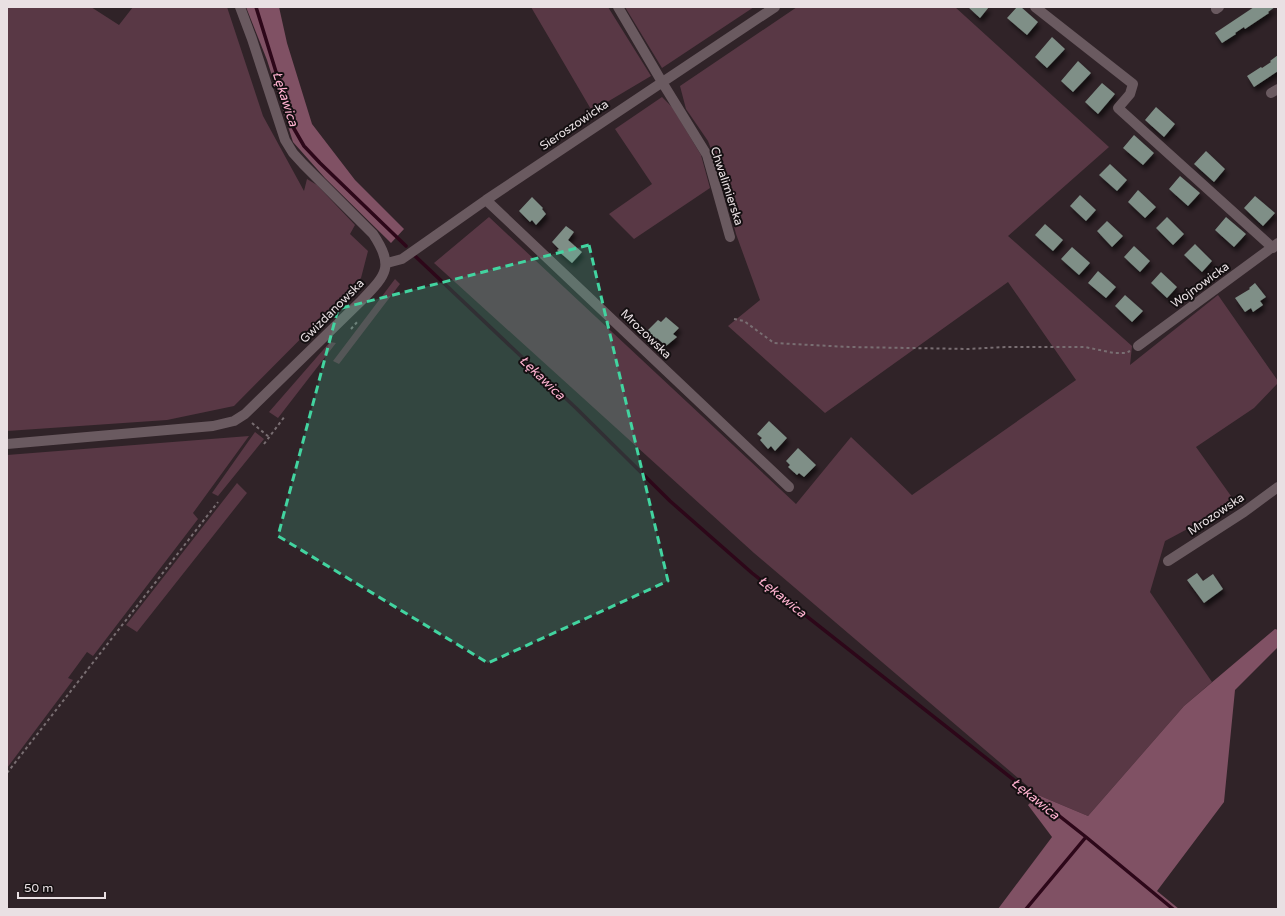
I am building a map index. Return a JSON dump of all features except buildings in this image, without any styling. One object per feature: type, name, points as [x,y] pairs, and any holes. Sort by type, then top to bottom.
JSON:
[{"type":"street","points":[[240,7],[285,140],[293,153],[303,164],[373,234],[380,245],[386,263]]},
{"type":"street","name":"Chwalimierska","points":[[618,7],[706,155],[730,237]]},
{"type":"street","name":"Sieroszowicka","points":[[386,263],[402,259],[486,200],[775,7]]},
{"type":"street","points":[[1035,7],[1133,84],[1130,94],[1118,108],[1275,246]]},
{"type":"street","name":"Mrozowska","points":[[486,200],[789,487]]},
{"type":"street","name":"Wojnowicka","points":[[1138,346],[1275,246]]},
{"type":"street","name":"Gwizdanowska","points":[[7,444],[213,426],[234,421],[245,414],[378,283],[384,272],[386,263]]},
{"type":"street","name":"Mrozowska","points":[[1168,561],[1244,512],[1278,487]]},
{"type":"path","points":[[734,319],[744,321],[774,343],[849,347],[1085,347],[1126,354]]},
{"type":"path","points":[[245,414],[252,423],[269,437]]},
{"type":"path","points":[[264,444],[285,416]]},
{"type":"path","points":[[7,773],[218,502]]},
{"type":"highlighted area","points":[[589,245],[668,581],[488,663],[278,536],[338,309]]},
{"type":"shaded area","points":[[7,7],[91,7],[119,25],[133,7],[227,7],[263,116],[304,191],[307,179],[317,185],[355,225],[350,234],[368,251],[361,278],[234,406],[167,420],[7,431]]},
{"type":"shaded area","points":[[246,7],[279,7],[287,43],[312,124],[355,180],[404,229],[391,243],[325,178],[293,142],[267,60]]},
{"type":"shaded area","points":[[531,7],[608,7],[651,76],[592,111]]},
{"type":"shaded area","points":[[625,7],[754,7],[662,68]]},
{"type":"shaded area","points":[[797,7],[955,7],[1109,147],[1008,236],[1132,346],[1130,365],[1218,295],[1278,381],[1278,383],[1254,408],[1196,447],[1236,503],[1165,541],[1150,592],[1212,682],[1184,706],[1088,816],[1038,795],[754,553],[434,263],[489,217],[796,504],[851,437],[912,495],[1076,380],[1008,282],[825,413],[728,326],[760,300],[736,234],[719,170],[708,141],[686,109],[680,86]]},
{"type":"shaded area","points":[[662,97],[672,107],[701,155],[710,188],[634,239],[609,214],[652,184],[615,129]]},
{"type":"shaded area","points":[[395,279],[400,284],[339,364],[333,361]]},
{"type":"shaded area","points":[[330,342],[336,343],[278,418],[269,412]]},
{"type":"shaded area","points":[[255,432],[264,439],[218,496],[212,493]]},
{"type":"shaded area","points":[[249,436],[193,513],[198,519],[93,656],[87,652],[68,678],[73,680],[7,768],[7,455]]},
{"type":"shaded area","points":[[237,483],[247,493],[137,632],[126,625]]},
{"type":"shaded area","points":[[1275,629],[1278,630],[1278,647],[1235,690],[1224,802],[1157,891],[1179,909],[998,909],[1052,837],[1028,805],[1038,795],[1088,816],[1184,706]]},
{"type":"waterway","name":"Łękawica","points":[[256,7],[293,127],[304,146],[406,246]]},
{"type":"waterway","name":"Łękawica","points":[[415,256],[577,409],[670,501],[752,573],[1086,837],[1173,909]]},
{"type":"waterway","points":[[1026,909],[1086,837]]}]
